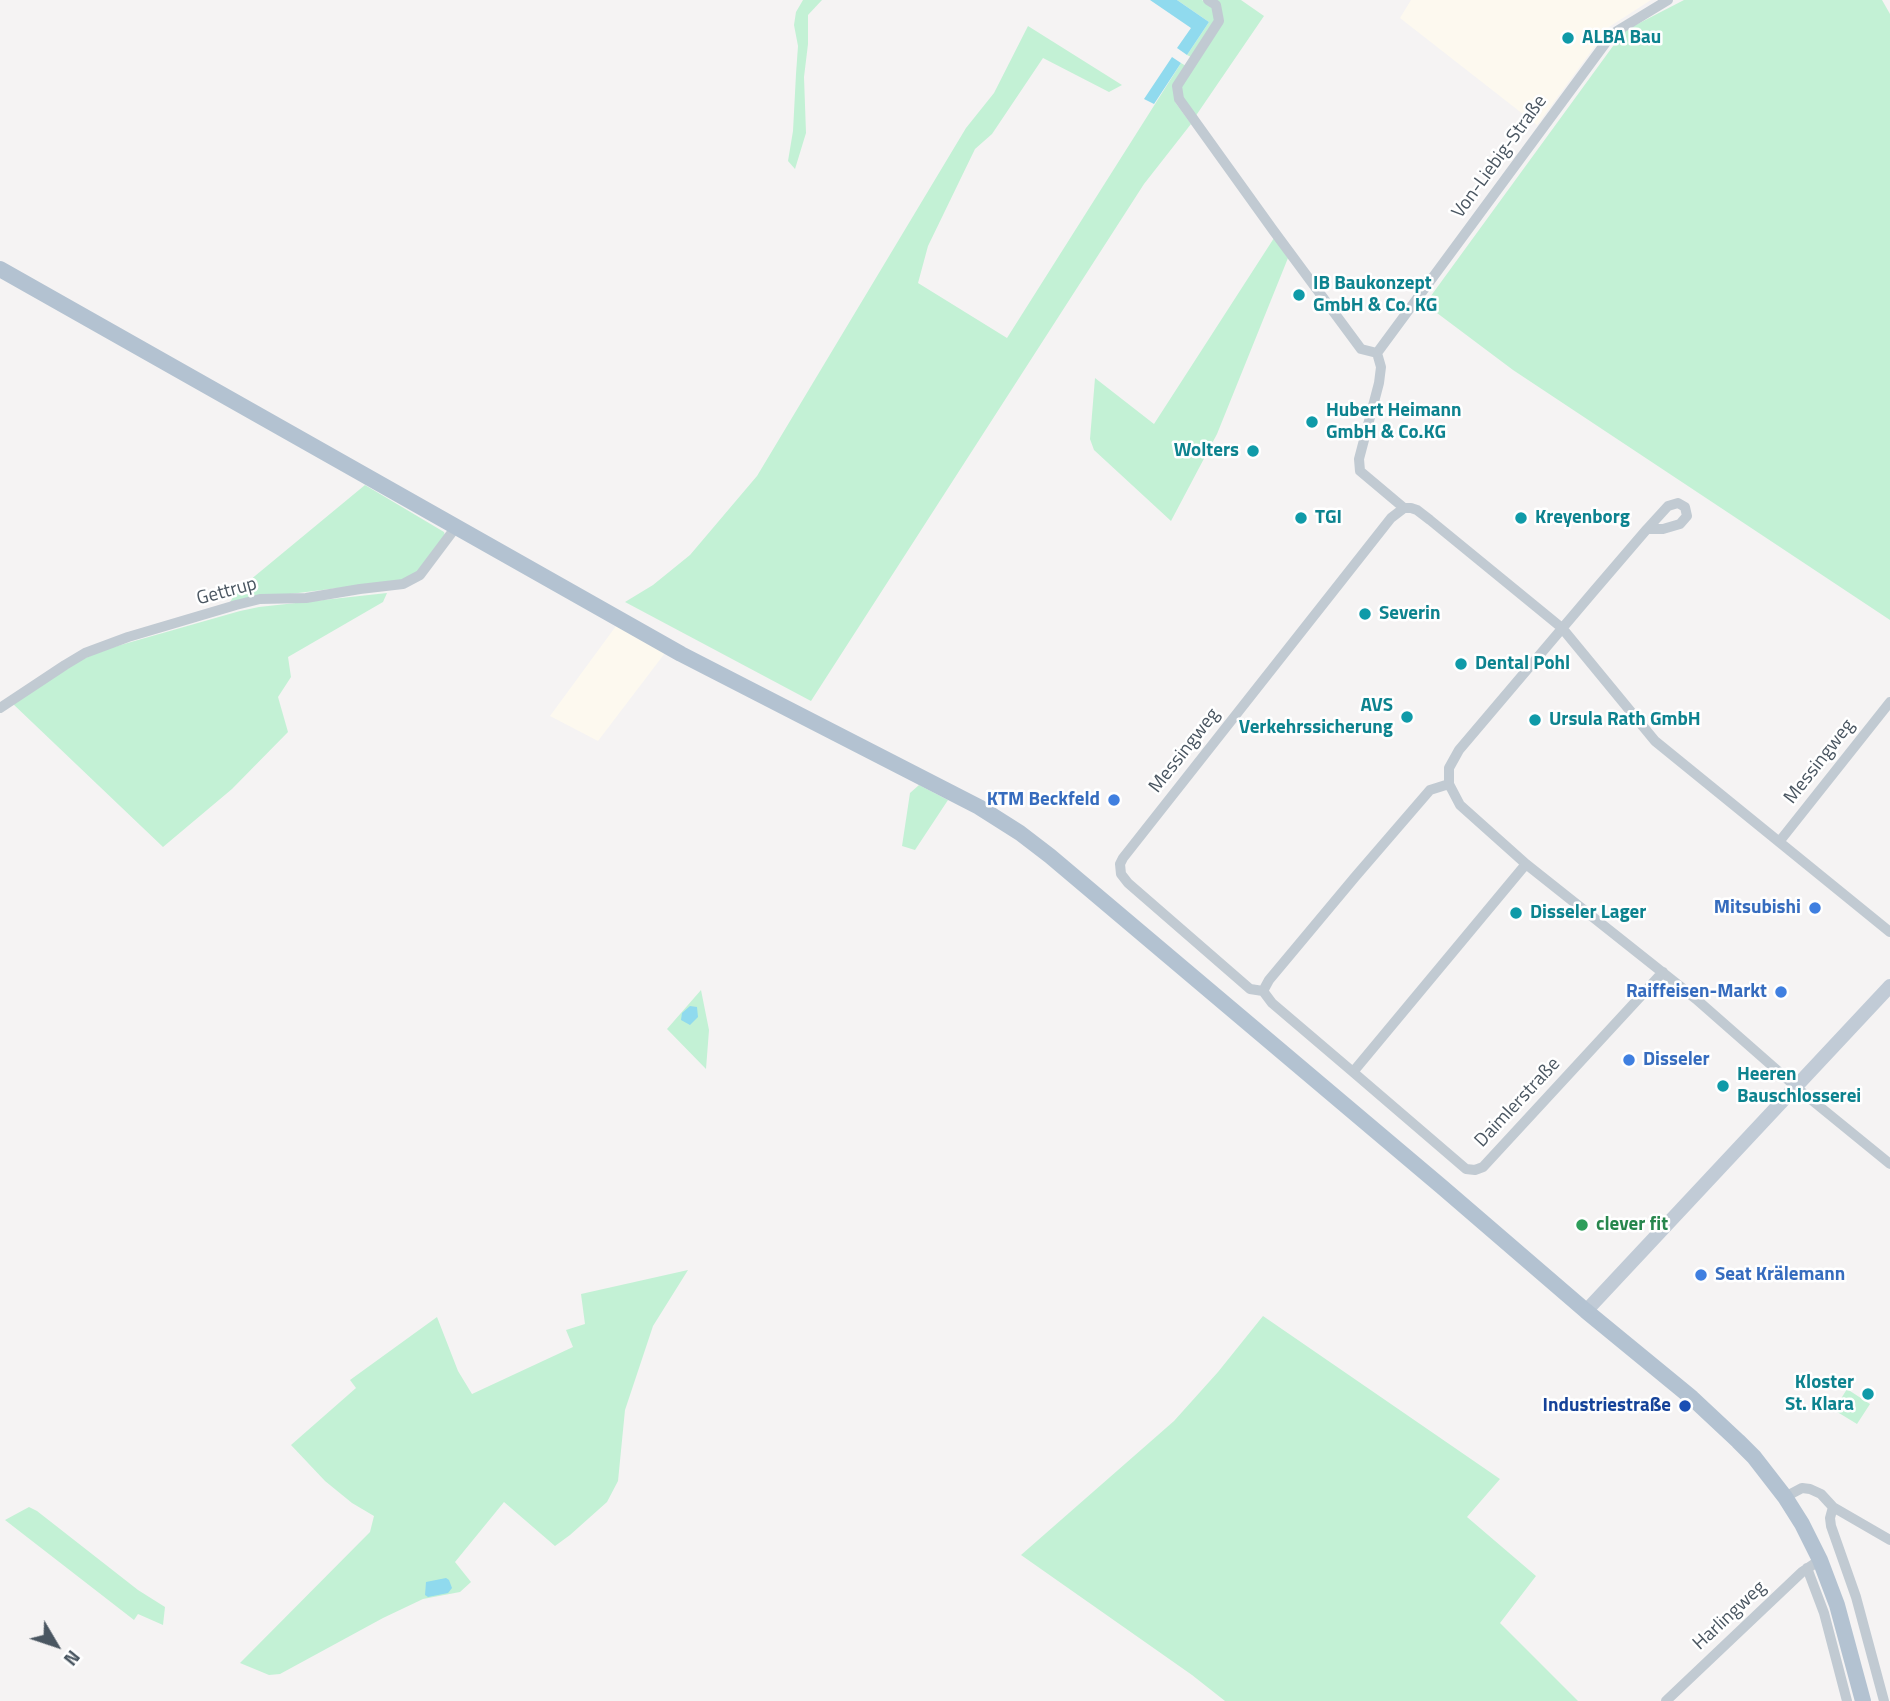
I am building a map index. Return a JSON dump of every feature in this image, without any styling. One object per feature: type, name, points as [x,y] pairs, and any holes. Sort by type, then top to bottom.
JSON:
[{"type":"main road","points":[[0,269],[681,654],[956,795],[1020,833],[1051,856],[1586,1311],[1683,1390],[1754,1457],[1802,1524],[1813,1564],[1837,1605],[1863,1701]]},
{"type":"street","points":[[1208,0],[1216,5],[1219,21],[1177,86],[1179,99],[1361,349],[1377,354],[1381,367],[1379,383],[1359,465],[1360,471],[1404,508],[1417,510],[1430,520],[1562,628],[1655,741],[1890,932]]},
{"type":"street","name":"Von-Liebig-Straße","points":[[1377,354],[1607,41],[1617,31],[1668,0]]},
{"type":"street","name":"Messingweg","points":[[1264,991],[1250,989],[1128,883],[1121,874],[1120,864],[1391,518],[1404,508]]},
{"type":"street","name":"Gettrup","points":[[0,708],[65,665],[128,637],[260,599],[306,598],[412,581],[428,567],[456,527]]},
{"type":"street","points":[[1647,529],[1459,750],[1449,768],[1449,784],[1460,805],[1526,864],[1663,972],[1752,1046],[1796,1087],[1888,1159]]},
{"type":"street","name":"Messingweg","points":[[1779,842],[1890,703]]},
{"type":"street","points":[[1264,991],[1269,981],[1329,908],[1430,790],[1449,784]]},
{"type":"street","points":[[1353,1072],[1526,864]]},
{"type":"street","name":"Daimlerstraße","points":[[1264,991],[1272,1003],[1466,1168],[1478,1170],[1663,972]]},
{"type":"street","points":[[1586,1311],[1890,986]]},
{"type":"street","points":[[1784,1497],[1802,1488],[1810,1489],[1821,1494],[1833,1507],[1890,1540]]},
{"type":"street","points":[[1833,1507],[1831,1526],[1856,1597],[1884,1701]]},
{"type":"street","points":[[1813,1564],[1847,1701]]},
{"type":"street","name":"Harlingweg","points":[[1666,1701],[1813,1564]]},
{"type":"shaded area","points":[[1411,0],[1651,0],[1609,27],[1537,125],[1400,18]]},
{"type":"shaded area","points":[[616,626],[665,653],[598,741],[550,716]]},
{"type":"green space","points":[[803,0],[822,0],[808,15],[804,77],[806,133],[795,169],[788,161],[793,131],[798,46],[794,25],[796,12]]},
{"type":"green space","points":[[1177,0],[1202,0],[1213,7],[1215,21],[1191,57],[1187,55],[1209,22]]},
{"type":"green space","points":[[1215,0],[1241,0],[1264,16],[1195,117],[1180,87],[1222,23]]},
{"type":"green space","points":[[1684,0],[1882,0],[1890,14],[1890,620],[1513,370],[1425,304],[1624,31]]},
{"type":"green space","points":[[1028,26],[1122,85],[1109,92],[1043,58],[992,134],[975,149],[928,246],[918,283],[1007,338],[1181,63],[1186,66],[1175,102],[1191,124],[1144,184],[811,701],[625,602],[653,585],[690,555],[757,476],[966,128],[994,93]]},
{"type":"green space","points":[[1274,238],[1288,258],[1217,434],[1171,521],[1094,450],[1090,439],[1095,378],[1154,424]]},
{"type":"green space","points":[[365,485],[444,532],[446,539],[411,579],[282,595],[228,605],[238,590]]},
{"type":"green space","points":[[387,593],[383,602],[288,657],[291,677],[278,697],[288,732],[232,789],[163,847],[12,703],[79,661],[103,650],[259,607]]},
{"type":"green space","points":[[919,785],[948,800],[915,850],[902,846],[910,793]]},
{"type":"green space","points":[[701,990],[709,1030],[706,1069],[667,1029]]},
{"type":"green space","points":[[688,1270],[653,1326],[625,1410],[618,1481],[607,1502],[570,1535],[555,1546],[504,1502],[455,1562],[471,1582],[460,1592],[423,1599],[280,1674],[269,1675],[240,1663],[370,1532],[374,1516],[352,1503],[325,1481],[291,1445],[356,1388],[350,1380],[437,1317],[458,1371],[472,1394],[573,1347],[566,1330],[585,1324],[581,1294]]},
{"type":"green space","points":[[1263,1316],[1500,1479],[1467,1517],[1536,1576],[1500,1623],[1578,1701],[1225,1701],[1021,1555],[1174,1421]]},
{"type":"green space","points":[[1847,1389],[1870,1404],[1857,1424],[1834,1410]]},
{"type":"green space","points":[[29,1507],[138,1590],[165,1607],[163,1625],[138,1614],[134,1620],[5,1520]]},
{"type":"water","points":[[1150,0],[1177,0],[1209,22],[1187,55],[1177,48],[1191,28]]},
{"type":"water","points":[[1172,57],[1181,63],[1154,104],[1144,99]]},
{"type":"water","points":[[690,1006],[697,1007],[698,1017],[690,1025],[681,1020],[682,1013]]},
{"type":"water","points":[[446,1578],[452,1588],[448,1593],[428,1597],[425,1595],[426,1582]]},
{"type":"place","name":"ALBA Bau","points":[[1568,38]]},
{"type":"place","name":"IB Baukonzept GmbH & Co. KG","points":[[1299,295]]},
{"type":"place","name":"Hubert Heimann GmbH & Co.KG","points":[[1312,422]]},
{"type":"place","name":"Wolters","points":[[1253,451]]},
{"type":"place","name":"TGI","points":[[1301,518]]},
{"type":"place","name":"Kreyenborg","points":[[1521,518]]},
{"type":"place","name":"Severin","points":[[1365,614]]},
{"type":"place","name":"Dental Pohl","points":[[1461,664]]},
{"type":"place","name":"AVS Verkehrssicherung","points":[[1407,717]]},
{"type":"place","name":"Ursula Rath GmbH","points":[[1535,720]]},
{"type":"place","name":"KTM Beckfeld","points":[[1114,800]]},
{"type":"place","name":"Mitsubishi","points":[[1815,908]]},
{"type":"place","name":"Disseler Lager","points":[[1516,913]]},
{"type":"place","name":"Raiffeisen-Markt","points":[[1781,992]]},
{"type":"place","name":"Disseler","points":[[1629,1060]]},
{"type":"place","name":"Heeren Bauschlosserei","points":[[1723,1086]]},
{"type":"place","name":"clever fit","points":[[1582,1225]]},
{"type":"place","name":"Seat Krälemann","points":[[1701,1275]]},
{"type":"place","name":"Kloster St. Klara","points":[[1868,1394]]},
{"type":"place","name":"Industriestraße","points":[[1685,1406]]}]
